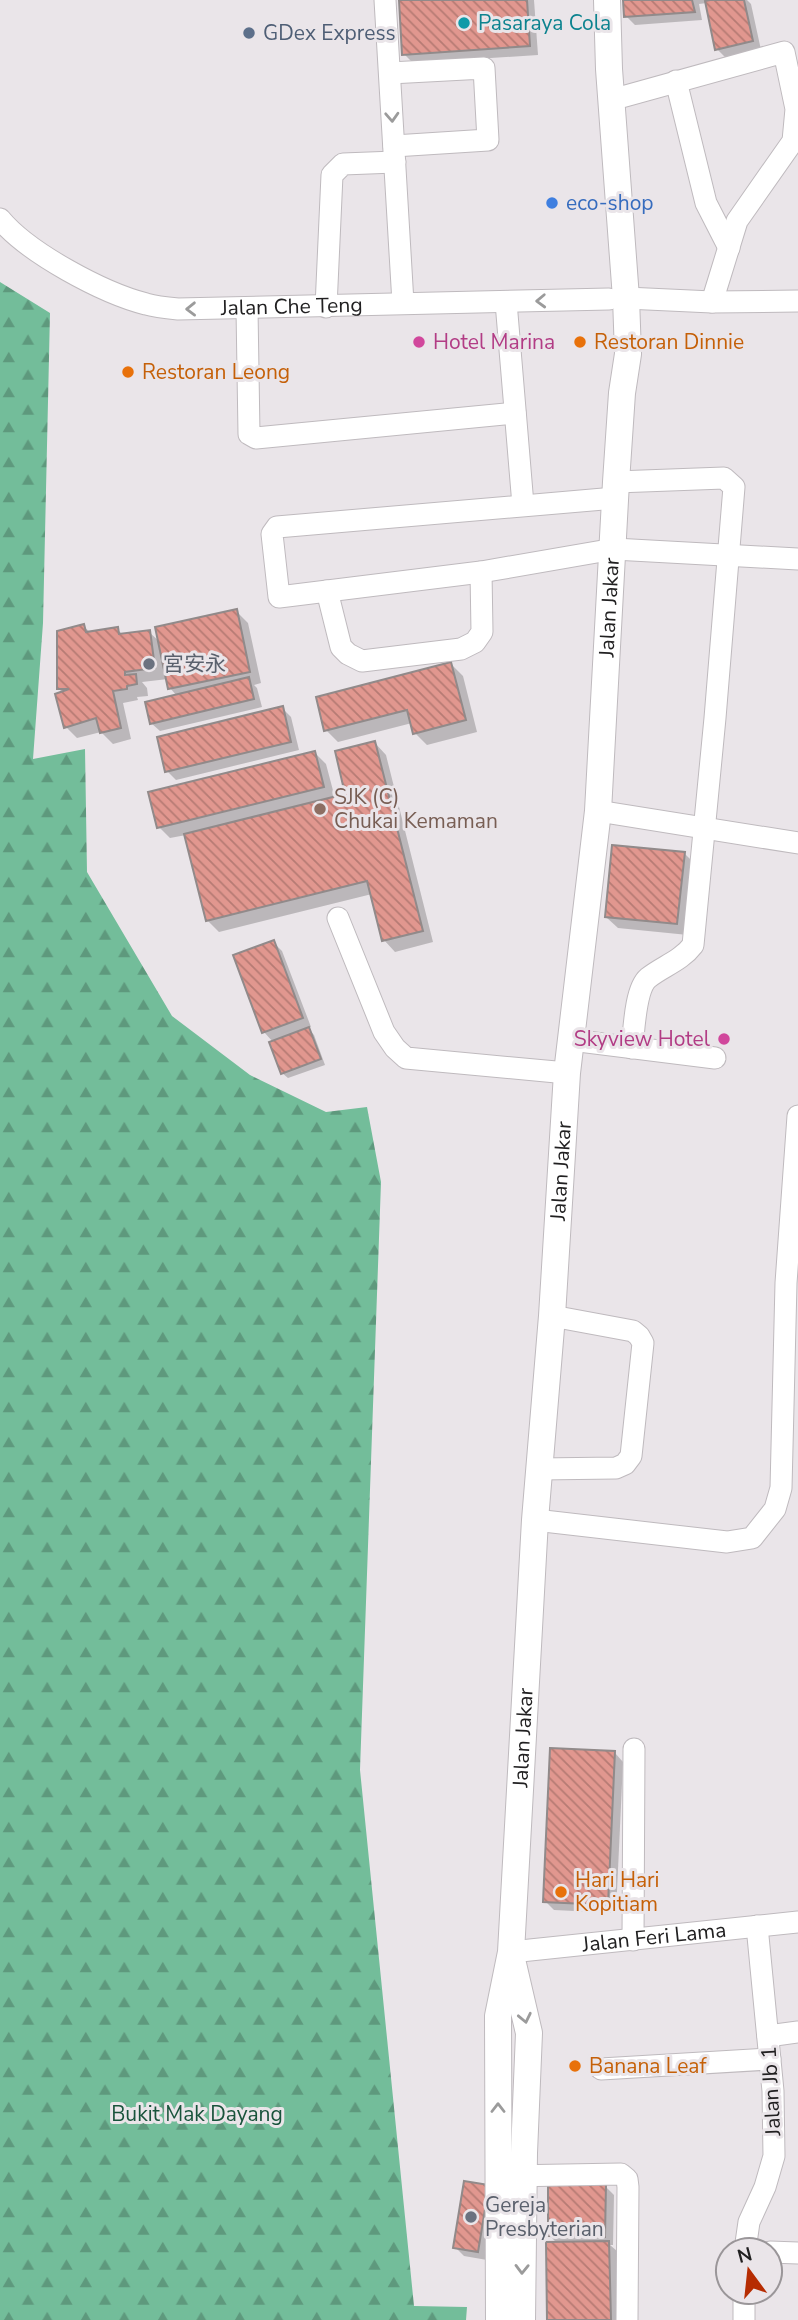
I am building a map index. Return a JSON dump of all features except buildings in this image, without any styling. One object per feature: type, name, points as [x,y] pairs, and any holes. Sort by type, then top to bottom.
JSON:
[{"type":"main road","name":"Jalan Jakar","points":[[499,2320],[511,2176],[528,2033],[511,1952],[535,1520],[568,1073],[598,811],[622,393],[628,354],[618,299],[589,0]]},
{"type":"main road","name":"Jalan Jakar","points":[[607,0],[618,299]]},
{"type":"main road","name":"Jalan Jakar","points":[[511,2176],[522,2320]]},
{"type":"street","points":[[385,0],[403,303]]},
{"type":"street","points":[[611,100],[791,50],[796,109],[793,141],[737,221],[712,302]]},
{"type":"street","points":[[326,307],[332,175],[343,164],[488,140],[484,68],[390,74]]},
{"type":"street","points":[[676,81],[706,203],[729,248]]},
{"type":"street","name":"Jalan Che Teng","points":[[0,219],[37,253],[113,293],[145,304],[178,309],[618,299],[798,302]]},
{"type":"street","points":[[506,302],[523,505]]},
{"type":"street","points":[[247,309],[249,434],[256,438],[516,413]]},
{"type":"street","points":[[632,1048],[640,991],[646,980],[685,955],[693,945],[705,828],[727,555],[734,487],[724,478],[616,490],[523,505],[278,527],[272,534],[279,597],[481,572],[614,550],[727,555],[798,559]]},
{"type":"street","points":[[327,591],[341,647],[362,661],[461,649],[475,642],[482,632],[481,572]]},
{"type":"street","points":[[598,811],[798,843]]},
{"type":"street","points":[[338,918],[384,1032],[394,1048],[406,1058],[568,1073]]},
{"type":"street","points":[[571,1040],[715,1058]]},
{"type":"street","points":[[535,1520],[727,1542],[752,1538],[775,1510],[780,1488],[792,1283],[798,1116]]},
{"type":"street","points":[[539,1469],[616,1468],[631,1457],[643,1343],[633,1331],[552,1316]]},
{"type":"street","points":[[633,1940],[634,1749]]},
{"type":"street","name":"Jalan Feri Lama","points":[[511,1952],[798,1922]]},
{"type":"street","name":"Jalan Jb 1","points":[[746,2236],[749,2222],[765,2187],[774,2156],[770,2059],[757,1926]]},
{"type":"street","points":[[768,2036],[798,2032]]},
{"type":"street","points":[[601,2070],[770,2059]]},
{"type":"street","points":[[511,2176],[621,2174],[627,2179],[627,2320]]},
{"type":"green space","name":"Bukit Mak Dayang","points":[[0,282],[50,313],[43,623],[33,759],[85,749],[87,872],[172,1016],[250,1075],[326,1112],[367,1107],[381,1182],[360,1770],[414,2306],[467,2307],[466,2320],[0,2320]]},
{"type":"place","name":"Pasaraya Cola","points":[[464,23]]},
{"type":"place","name":"GDex Express","points":[[249,33]]},
{"type":"place","name":"eco-shop","points":[[552,203]]},
{"type":"place","name":"Hotel Marina","points":[[419,342]]},
{"type":"place","name":"Restoran Dinnie","points":[[580,342]]},
{"type":"place","name":"Restoran Leong","points":[[128,372]]},
{"type":"place","name":"宮安永","points":[[149,664]]},
{"type":"place","name":"SJK (C) Chukai Kemaman","points":[[320,809]]},
{"type":"place","name":"Skyview Hotel","points":[[724,1039]]},
{"type":"place","name":"Hari Hari Kopitiam","points":[[561,1892]]},
{"type":"place","name":"Banana Leaf","points":[[575,2066]]},
{"type":"place","name":"Gereja Presbyterian","points":[[471,2217]]}]
